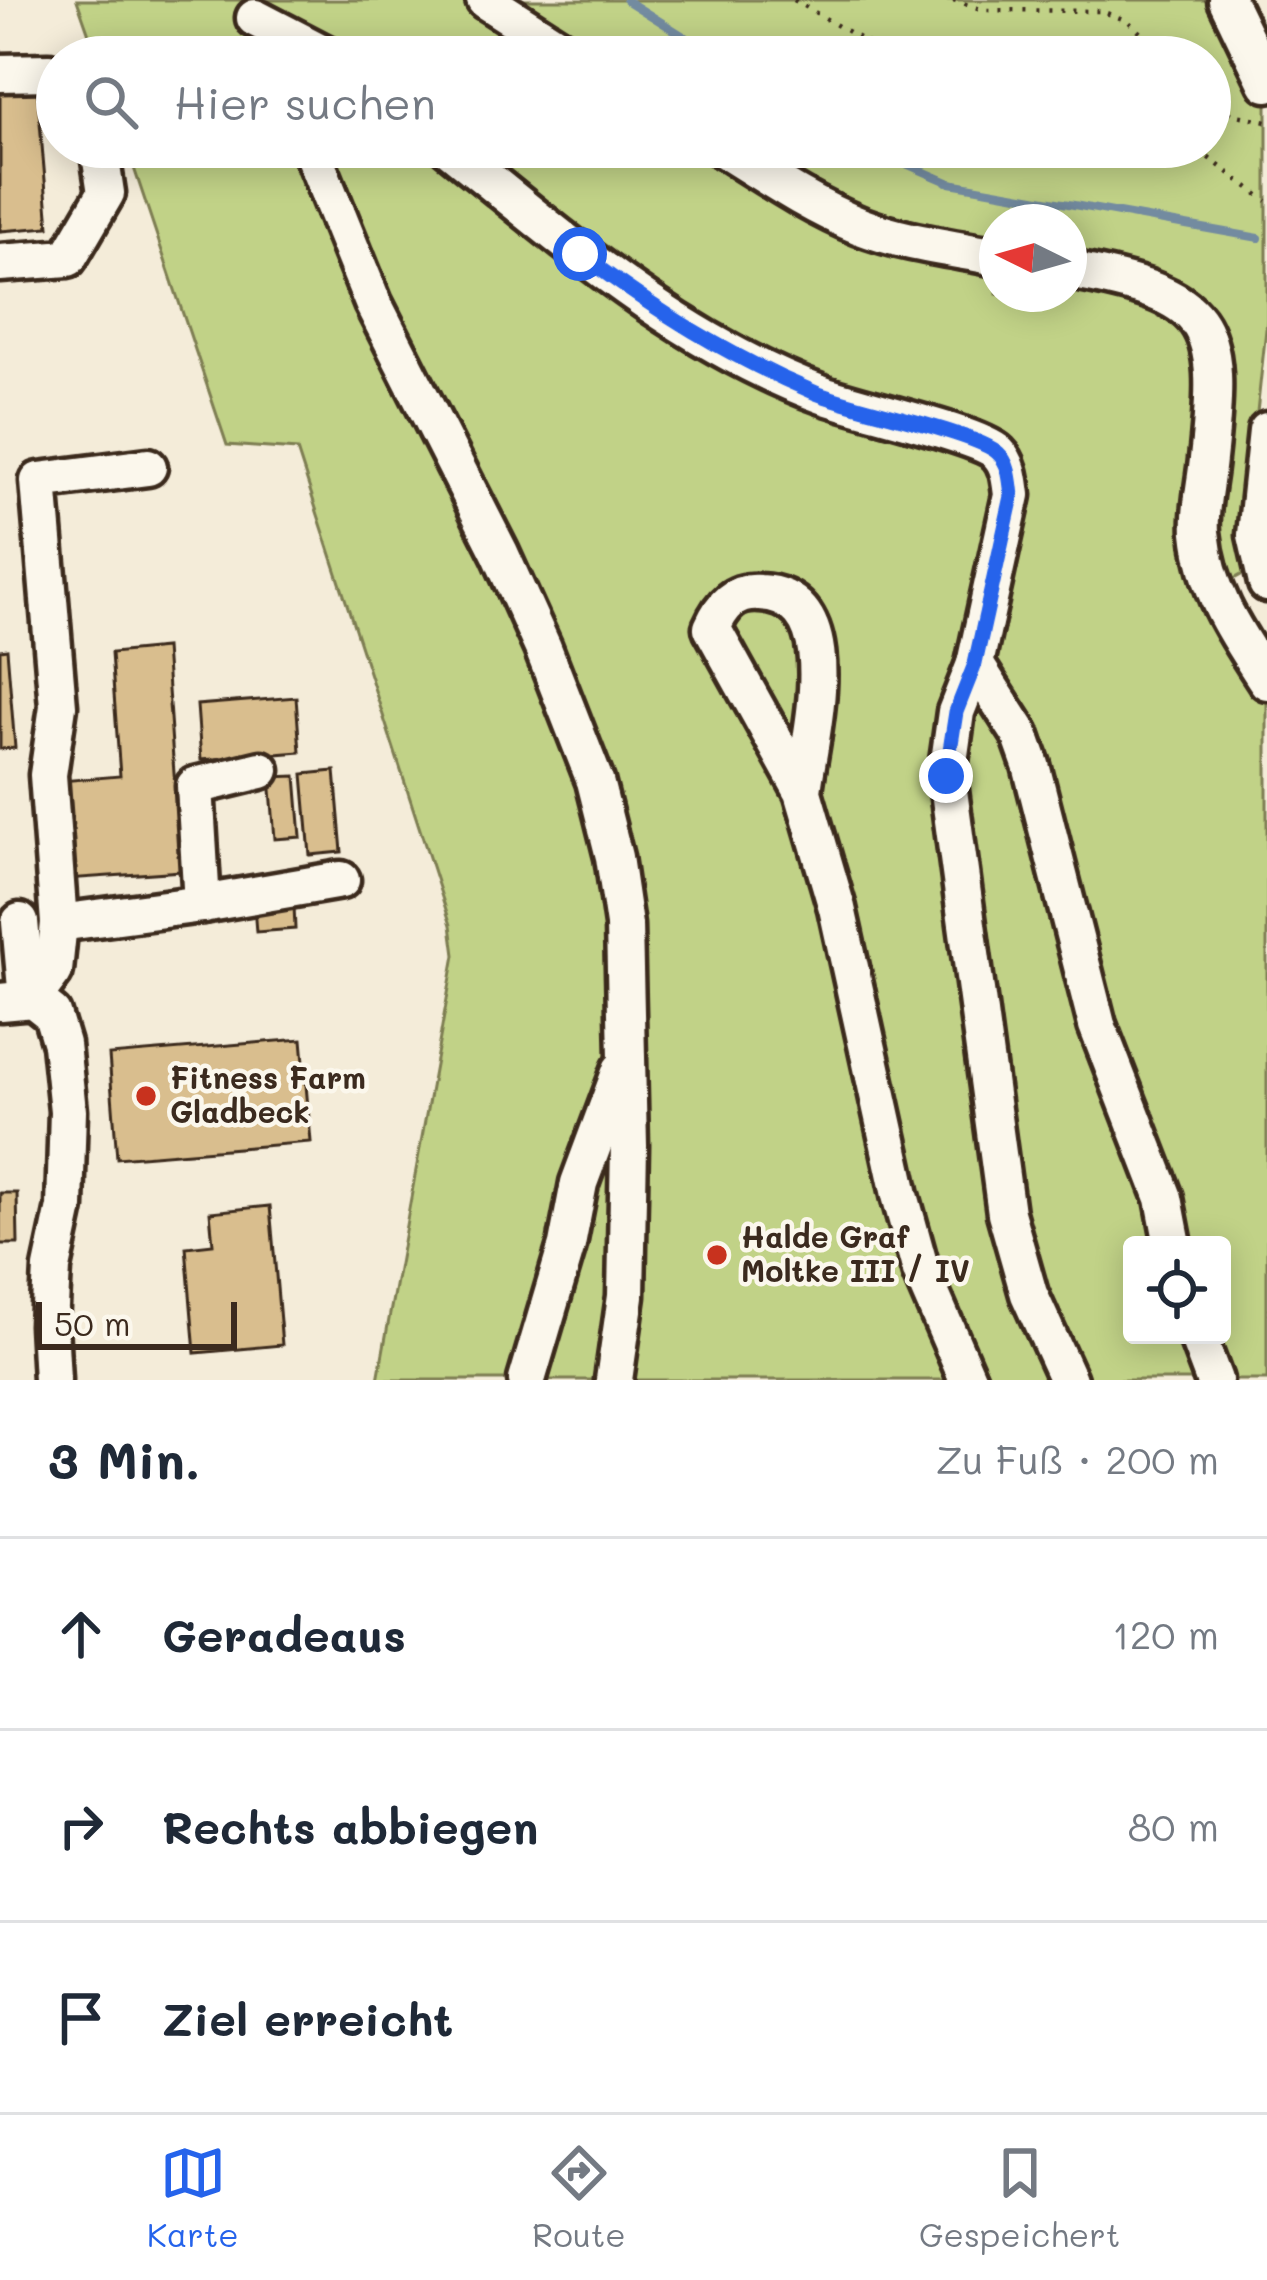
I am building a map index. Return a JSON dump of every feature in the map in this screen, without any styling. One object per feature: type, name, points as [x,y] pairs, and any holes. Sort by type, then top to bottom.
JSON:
[{"type":"street","points":[[485,0],[541,36]]},
{"type":"street","points":[[1227,0],[1267,82]]},
{"type":"street","points":[[249,9],[262,36]]},
{"type":"street","points":[[249,9],[295,36]]},
{"type":"street","points":[[0,73],[36,72]]},
{"type":"street","points":[[0,262],[68,258],[106,193],[102,168]]},
{"type":"street","points":[[318,168],[373,303],[543,648],[595,781],[614,857],[623,925],[627,1056],[626,1274],[614,1380]]},
{"type":"street","points":[[474,168],[580,254],[694,334],[756,368],[823,395],[970,439],[997,451],[1008,467],[1012,496],[975,664],[956,712],[946,776],[1006,1213],[1029,1294],[1068,1380]]},
{"type":"street","points":[[755,168],[857,225],[905,240],[979,254]]},
{"type":"street","points":[[1087,274],[1159,292],[1203,324],[1214,353],[1214,408],[1200,528],[1222,613],[1267,681]]},
{"type":"street","points":[[1267,430],[1256,535],[1267,583]]},
{"type":"street","points":[[20,1000],[54,971],[59,923],[48,776],[58,706],[39,481],[148,467]]},
{"type":"street","points":[[802,793],[816,689],[817,647],[811,620],[790,599],[747,592],[729,600],[712,628],[802,793],[860,1004],[910,1233],[968,1380]]},
{"type":"street","points":[[975,664],[1020,734],[1031,765],[1097,1025],[1165,1198],[1171,1236]]},
{"type":"street","points":[[202,904],[195,786],[261,770]]},
{"type":"street","points":[[59,923],[341,880]]},
{"type":"street","points":[[20,922],[20,1000]]},
{"type":"street","points":[[20,1000],[52,1014],[61,1044],[68,1111],[65,1207],[52,1268],[52,1380]]},
{"type":"street","points":[[527,1380],[567,1245],[579,1183],[627,1056]]},
{"type":"street","points":[[1200,1344],[1214,1380]]},
{"type":"path","points":[[794,0],[855,36]]},
{"type":"path","points":[[953,0],[984,10],[1101,11],[1128,21],[1144,36]]},
{"type":"path","points":[[1101,11],[1106,0]]},
{"type":"path","points":[[1231,113],[1267,121]]},
{"type":"path","points":[[1222,168],[1267,201]]},
{"type":"green space","points":[[77,0],[1219,0],[1267,105],[1267,320],[1244,533],[1252,569],[1223,585],[1267,645],[1267,1380],[378,1380],[455,955],[451,925],[297,450],[227,445],[134,168],[1231,168],[1231,36],[90,36]]},
{"type":"building","points":[[36,87],[36,168],[44,168],[49,227],[0,231],[0,91]]},
{"type":"building","points":[[165,648],[181,871],[67,879],[60,781],[120,776],[111,653]]},
{"type":"building","points":[[7,649],[15,748],[0,749],[0,650]]},
{"type":"building","points":[[296,697],[300,752],[201,760],[197,705]]},
{"type":"building","points":[[335,771],[342,852],[310,855],[303,774]]},
{"type":"building","points":[[296,776],[301,837],[275,839],[270,777]]},
{"type":"building","points":[[294,905],[295,929],[256,932],[254,907]]},
{"type":"building","points":[[302,1039],[311,1142],[117,1158],[109,1055]]},
{"type":"building","points":[[0,1193],[17,1193],[18,1244],[0,1244]]},
{"type":"building","points":[[270,1206],[282,1345],[195,1353],[186,1247],[213,1244],[210,1212]]},
{"type":"waterway","points":[[626,0],[683,36]]},
{"type":"waterway","points":[[915,168],[950,183],[1259,238]]},
{"type":"place","name":"Fitness Farm Gladbeck","points":[[146,1096]]},
{"type":"place","name":"Halde Graf Moltke III / IV","points":[[717,1255]]},
{"type":"route","points":[[580,254],[694,334],[756,368],[823,395],[997,451],[1008,467],[1012,496],[975,664],[956,712],[946,776]]}]
